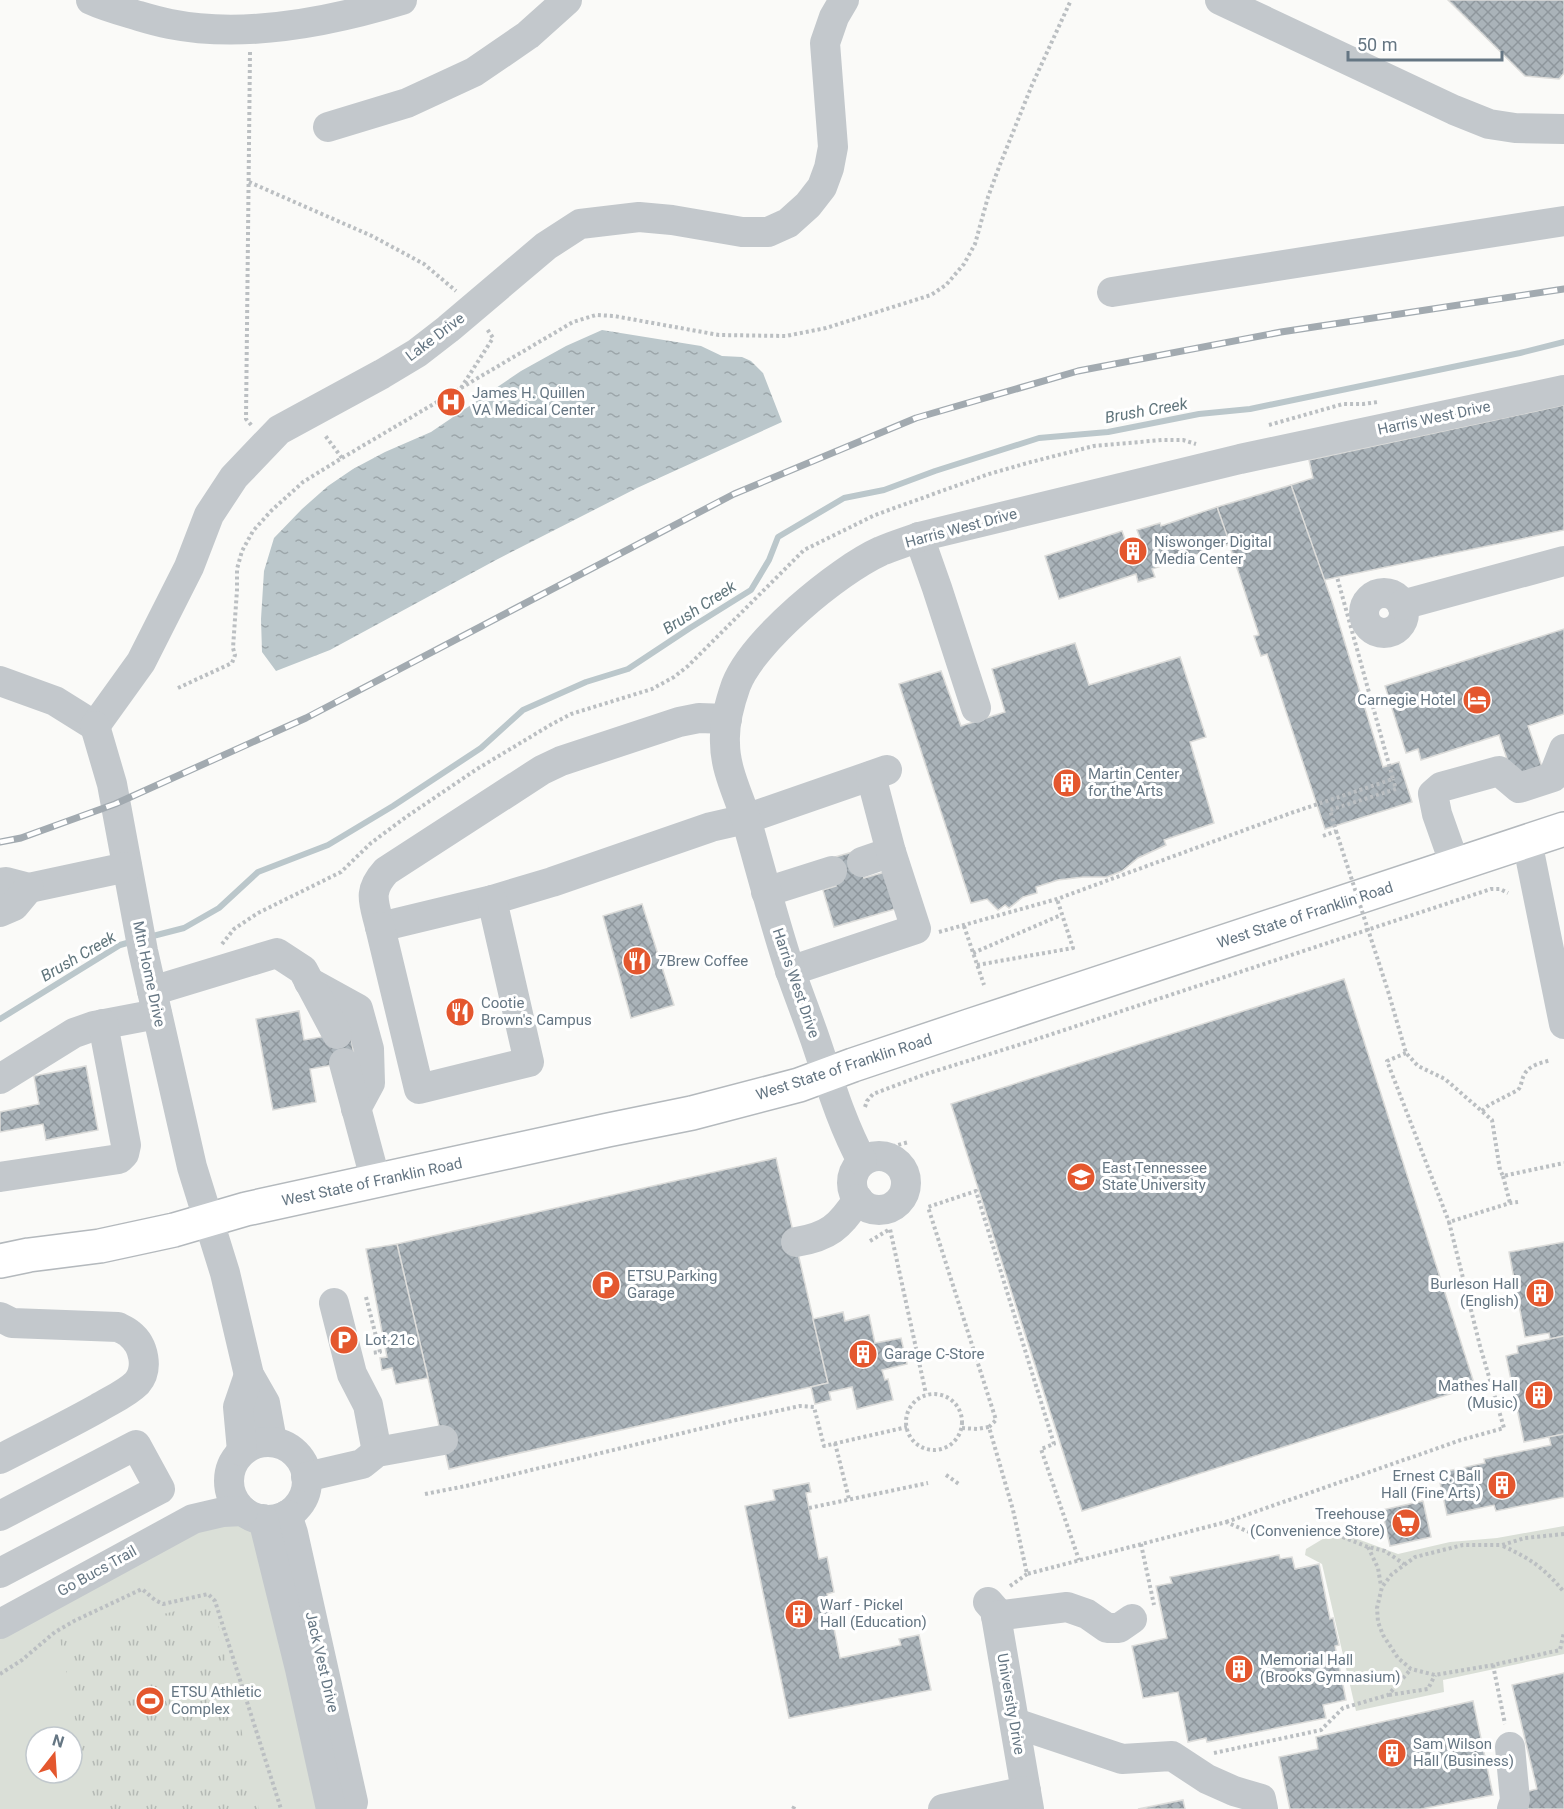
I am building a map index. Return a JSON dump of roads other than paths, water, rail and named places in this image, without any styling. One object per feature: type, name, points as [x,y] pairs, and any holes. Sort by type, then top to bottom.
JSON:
[{"type":"highway","name":"West State of Franklin Road","points":[[0,1261],[100,1246],[174,1230],[246,1209],[692,1113],[799,1085],[979,1022],[1564,829]]},
{"type":"street","points":[[91,0],[105,7],[171,24],[250,29],[321,21],[402,0]]},
{"type":"street","points":[[328,127],[407,103],[474,72],[528,35],[567,0]]},
{"type":"street","name":"Lake Drive","points":[[95,726],[141,662],[189,567],[209,515],[234,477],[279,430],[417,353],[546,246],[580,224],[639,216],[742,232],[768,232],[788,223],[808,205],[822,187],[833,147],[825,43],[834,17],[844,0]]},
{"type":"street","points":[[1220,0],[1454,110],[1489,124],[1515,128],[1564,129]]},
{"type":"street","points":[[1112,292],[1564,221]]},
{"type":"street","name":"Harris West Drive","points":[[871,1152],[839,1113],[790,971],[746,819],[730,775],[724,744],[736,685],[748,661],[770,636],[842,575],[879,552],[919,537],[1240,459],[1564,390]]},
{"type":"street","points":[[919,537],[976,708]]},
{"type":"street","points":[[1402,605],[1564,561]]},
{"type":"street","points":[[0,681],[55,701],[95,726]]},
{"type":"street","points":[[492,900],[529,1062],[419,1089],[372,894],[378,880],[387,871],[542,770],[561,761],[679,722],[699,718],[728,719]]},
{"type":"street","name":"Mtn Home Drive","points":[[95,726],[112,784],[154,1003],[192,1167],[208,1221]]},
{"type":"street","points":[[1455,865],[1437,814],[1433,794],[1441,787],[1499,771],[1519,788],[1553,777],[1564,749]]},
{"type":"street","points":[[380,927],[492,900],[552,882],[711,827],[746,819],[879,773],[891,852],[916,929],[790,971]]},
{"type":"street","points":[[1527,841],[1564,1024]]},
{"type":"street","points":[[861,862],[891,852]]},
{"type":"street","points":[[0,883],[6,882],[29,888],[127,867]]},
{"type":"street","points":[[766,892],[832,871]]},
{"type":"street","points":[[0,912],[14,906],[29,888]]},
{"type":"street","points":[[0,1079],[74,1033],[103,1024],[277,953],[303,970],[337,1034]]},
{"type":"street","points":[[309,982],[358,1009],[369,1049],[370,1083],[356,1109]]},
{"type":"street","points":[[0,1177],[119,1159],[124,1154],[126,1145],[103,1024]]},
{"type":"street","points":[[344,1063],[376,1182]]},
{"type":"street","points":[[871,1152],[870,1157],[888,1157],[902,1168],[905,1177],[906,1186],[903,1195],[898,1202],[882,1210],[864,1206],[858,1200],[852,1184],[856,1168],[871,1152]]},
{"type":"street","points":[[795,1242],[808,1240],[838,1226],[858,1200]]},
{"type":"street","points":[[208,1221],[225,1273],[249,1375],[265,1403],[272,1441]]},
{"type":"street","points":[[334,1303],[352,1374],[368,1405],[377,1452]]},
{"type":"street","points":[[0,1317],[12,1323],[118,1327],[130,1333],[138,1342],[143,1352],[144,1362],[139,1381],[129,1390],[0,1459]]},
{"type":"street","points":[[235,1462],[249,1446],[272,1441],[284,1445],[294,1451],[303,1467],[307,1484],[304,1495],[298,1505],[264,1515],[231,1497],[228,1485],[235,1462],[238,1407],[249,1375]]},
{"type":"street","points":[[303,1467],[362,1464],[377,1452],[442,1440]]},
{"type":"street","points":[[0,1516],[136,1445],[160,1489],[0,1573]]},
{"type":"street","name":"Go Bucs Trail","points":[[193,1519],[201,1503],[218,1486],[235,1462]]},
{"type":"street","name":"Go Bucs Trail","points":[[0,1624],[193,1519],[223,1512],[264,1515]]},
{"type":"street","name":"Jack Vest Drive","points":[[264,1515],[331,1809]]},
{"type":"street","name":"Jack Vest Drive","points":[[264,1515],[293,1533],[353,1802],[351,1809]]},
{"type":"street","name":"University Drive","points":[[1027,1800],[998,1602],[1067,1607],[1088,1614],[1107,1628],[1119,1628],[1144,1617]]},
{"type":"street","points":[[1015,1723],[1122,1759],[1172,1756],[1207,1779],[1234,1791],[1261,1799],[1263,1809]]},
{"type":"street","points":[[1509,1747],[1515,1800],[1512,1809]]},
{"type":"street","points":[[943,1809],[1027,1800]]},
{"type":"water","points":[[602,330],[701,346],[722,356],[742,357],[751,361],[763,373],[782,422],[637,488],[496,560],[330,650],[276,671],[262,652],[261,619],[264,571],[274,538],[328,486],[353,469],[431,432],[521,371],[566,346]]},
{"type":"waterway","name":"Brush Creek","points":[[149,937],[184,928],[219,908],[258,872],[328,845],[393,806],[481,748],[523,710],[586,682],[628,669],[751,590],[769,560],[778,537],[844,498],[884,490],[1039,438],[1108,432],[1199,414],[1250,409],[1564,342]]},
{"type":"waterway","name":"Brush Creek","points":[[0,1019],[120,945],[134,941]]},
{"type":"railway","points":[[0,842],[21,838],[115,804],[306,718],[734,494],[916,418],[1078,371],[1281,332],[1564,289]]},
{"type":"place","name":"James H. Quillen VA Medical Center","points":[[451,402]]},
{"type":"place","name":"Niswonger Digital Media Center","points":[[1133,551]]},
{"type":"place","name":"Carnegie Hotel","points":[[1477,700]]},
{"type":"place","name":"Martin Center for the Arts","points":[[1067,783]]},
{"type":"place","name":"7Brew Coffee","points":[[637,961]]},
{"type":"place","name":"Cootie Brown's Campus","points":[[460,1012]]},
{"type":"place","name":"East Tennessee State University","points":[[1081,1177]]},
{"type":"place","name":"ETSU Parking Garage","points":[[606,1285]]},
{"type":"place","name":"Burleson Hall (English)","points":[[1540,1293]]},
{"type":"place","name":"Lot 21c","points":[[344,1340]]},
{"type":"place","name":"Garage C-Store","points":[[863,1354]]},
{"type":"place","name":"Mathes Hall (Music)","points":[[1539,1395]]},
{"type":"place","name":"Ernest C. Ball Hall (Fine Arts)","points":[[1502,1485]]},
{"type":"place","name":"Treehouse (Convenience Store)","points":[[1406,1523]]},
{"type":"place","name":"Warf - Pickel Hall (Education)","points":[[799,1614]]},
{"type":"place","name":"Memorial Hall (Brooks Gymnasium)","points":[[1239,1669]]},
{"type":"place","name":"ETSU Athletic Complex","points":[[150,1701]]},
{"type":"place","name":"Sam Wilson Hall (Business)","points":[[1392,1753]]}]
